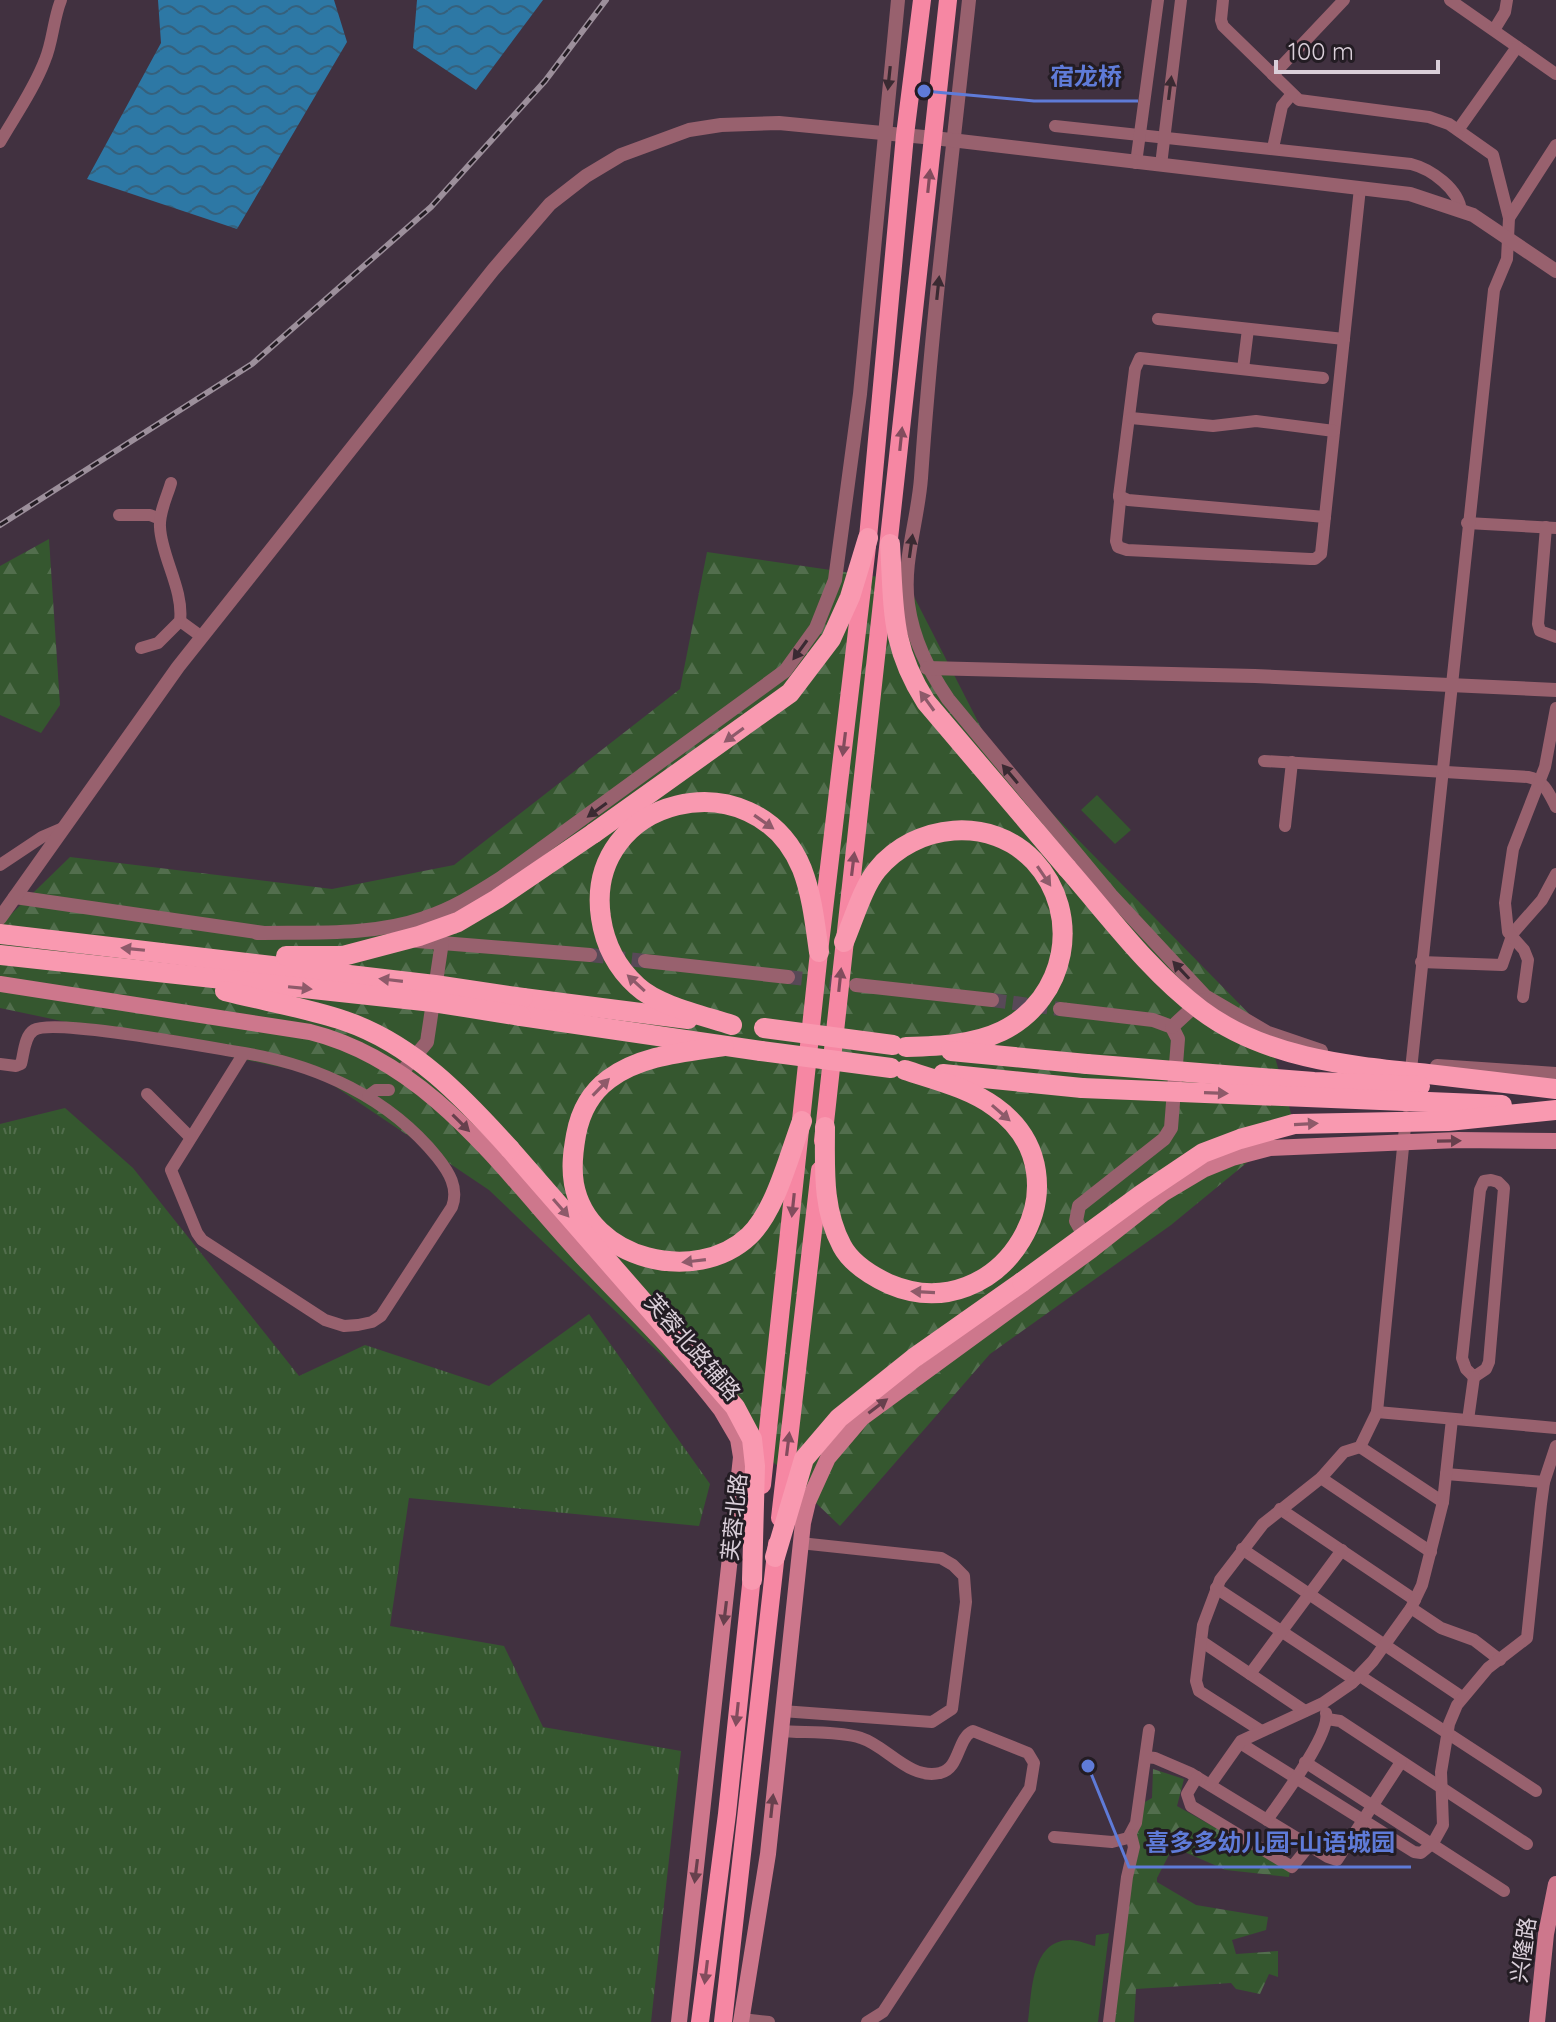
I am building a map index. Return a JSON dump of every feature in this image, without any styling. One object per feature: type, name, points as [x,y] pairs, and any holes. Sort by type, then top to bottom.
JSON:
[{"type":"highway","points":[[186,955],[343,956],[458,922],[497,899],[790,693],[831,639],[850,597],[868,538]]},
{"type":"highway","points":[[890,544],[895,635],[910,677],[926,702],[1166,979],[1202,1011],[1276,1049],[1334,1062],[1556,1077]]},
{"type":"highway","points":[[732,1025],[665,1002],[639,989],[618,965],[604,940],[599,903],[605,867],[617,846],[637,825],[657,812],[704,800],[731,804],[757,817],[780,834],[801,866],[809,891],[819,952]]},
{"type":"highway","points":[[844,942],[875,872],[890,856],[913,840],[934,832],[959,830],[995,837],[1033,860],[1048,880],[1057,898],[1062,927],[1061,955],[1055,980],[1043,998],[1002,1032],[943,1046],[900,1046]]},
{"type":"highway","points":[[0,934],[435,985],[522,1007],[724,1046],[898,1069],[1082,1088],[1556,1108]]},
{"type":"highway","points":[[0,955],[433,1002],[764,1028],[900,1046],[1087,1064],[1314,1082],[1556,1090]]},
{"type":"highway","points":[[151,973],[344,1021],[390,1042],[443,1079],[510,1149],[735,1407],[748,1428],[755,1466],[752,1580]]},
{"type":"highway","points":[[724,1046],[662,1056],[611,1077],[596,1090],[579,1122],[572,1159],[575,1186],[587,1213],[601,1231],[625,1249],[644,1257],[670,1263],[711,1259],[750,1235],[768,1210],[802,1121]]},
{"type":"highway","points":[[1401,1067],[1556,1090]]},
{"type":"highway","points":[[825,1127],[825,1188],[830,1218],[843,1249],[862,1268],[905,1291],[928,1294],[958,1291],[990,1276],[1019,1246],[1029,1226],[1038,1185],[1033,1159],[1012,1123],[998,1108],[956,1087],[898,1069]]},
{"type":"highway","points":[[1448,1121],[1556,1108]]},
{"type":"highway","points":[[775,1557],[804,1459],[839,1418],[914,1358],[1203,1153],[1294,1124],[1556,1118]]},
{"type":"main road","name":"芙蓉北路","points":[[700,2022],[727,1814],[819,952],[868,538],[905,135],[922,0]]},
{"type":"main road","name":"芙蓉北路","points":[[723,2022],[890,544],[948,0]]},
{"type":"main road","name":"芙蓉北路辅路","points":[[0,984],[310,1032],[363,1050],[402,1072],[420,1084],[481,1144],[710,1395],[738,1439],[741,1457],[679,2022]]},
{"type":"main road","points":[[741,2020],[768,1854],[800,1543],[808,1502],[819,1475],[836,1448],[862,1418],[1092,1250],[1163,1194],[1205,1169],[1232,1158],[1270,1148],[1404,1142],[1556,1141]]},
{"type":"main road","name":"兴隆路","points":[[1537,2022],[1546,1934],[1556,1884]]},
{"type":"street","points":[[0,142],[40,73],[61,0]]},
{"type":"street","points":[[257,933],[384,928],[422,919],[459,904],[501,878],[785,671],[816,628],[835,580],[860,394],[898,0]]},
{"type":"street","points":[[969,0],[926,400],[920,484],[906,581],[911,620],[927,668],[948,699],[1111,895],[1205,996],[1268,1033],[1320,1051],[1401,1067]]},
{"type":"street","points":[[1136,163],[1158,0]]},
{"type":"street","points":[[1161,165],[1181,0]]},
{"type":"street","points":[[1223,0],[1223,26],[1304,102],[1429,117],[1449,124],[1495,158],[1509,218],[1507,259],[1494,290],[1421,962],[1401,1067],[1404,1142],[1377,1412],[1360,1447],[1344,1452],[1321,1478],[1263,1524],[1242,1549],[1216,1588],[1208,1607],[1201,1641],[1196,1681],[1199,1691],[1260,1730]]},
{"type":"street","points":[[1273,75],[1344,0]]},
{"type":"street","points":[[1450,0],[1556,74]]},
{"type":"street","points":[[1494,30],[1505,12],[1507,0]]},
{"type":"street","points":[[1458,130],[1517,47]]},
{"type":"street","points":[[1273,148],[1282,106],[1292,94]]},
{"type":"street","points":[[0,918],[202,637],[493,270],[550,204],[586,176],[650,142],[700,128],[779,123],[934,138],[1410,194],[1473,215],[1556,271]]},
{"type":"street","points":[[1055,126],[1422,167],[1454,193],[1460,201],[1461,211]]},
{"type":"street","points":[[1509,218],[1556,145]]},
{"type":"street","points":[[1323,378],[1140,358],[1135,369],[1119,496],[1118,547],[1127,550],[1315,559],[1321,554],[1360,188]]},
{"type":"street","points":[[1158,319],[1344,339]]},
{"type":"street","points":[[1243,369],[1248,329]]},
{"type":"street","points":[[1131,418],[1213,426],[1256,421],[1334,431]]},
{"type":"street","points":[[141,648],[158,643],[180,621],[180,605],[160,529],[171,483]]},
{"type":"street","points":[[1119,496],[1128,500],[1325,517]]},
{"type":"street","points":[[119,515],[150,515],[160,519]]},
{"type":"street","points":[[1467,523],[1551,527],[1538,624],[1540,631],[1556,637]]},
{"type":"street","points":[[180,621],[202,637]]},
{"type":"street","points":[[927,668],[1556,690]]},
{"type":"street","points":[[1523,997],[1528,960],[1524,950],[1511,938],[1505,921],[1505,903],[1513,849],[1541,782],[1556,708]]},
{"type":"street","points":[[1264,761],[1528,777],[1541,782],[1556,807]]},
{"type":"street","points":[[1285,826],[1292,762]]},
{"type":"street","points":[[0,865],[42,837],[63,828]]},
{"type":"street","points":[[1421,962],[1502,965],[1511,938],[1542,900],[1556,874]]},
{"type":"street","points":[[15,897],[257,933],[442,942],[590,955]]},
{"type":"street","points":[[390,1112],[392,1103],[389,1090],[424,1048],[429,1036],[442,942]]},
{"type":"street","points":[[645,961],[788,977]]},
{"type":"street","points":[[856,985],[992,1000]]},
{"type":"street","points":[[1172,1027],[1205,996]]},
{"type":"street","points":[[1060,1009],[1153,1020],[1172,1027],[1178,1039],[1171,1128],[1164,1139],[1079,1206],[1076,1221],[1092,1250]]},
{"type":"street","points":[[0,1064],[19,1066],[30,1032],[48,1027],[95,1030],[244,1053],[309,1069],[368,1096],[412,1129],[445,1168],[453,1181],[455,1199],[378,1319],[358,1325],[338,1324],[317,1316],[202,1240],[197,1233],[171,1170],[244,1053]]},
{"type":"street","points":[[368,1096],[376,1090],[389,1090]]},
{"type":"street","points":[[147,1094],[190,1137]]},
{"type":"street","points":[[1468,1420],[1474,1377],[1486,1369],[1489,1362],[1504,1188],[1491,1180],[1484,1181],[1480,1190],[1462,1358],[1466,1369],[1474,1377]]},
{"type":"street","points":[[1377,1412],[1556,1428]]},
{"type":"street","points":[[1210,1785],[1240,1743],[1260,1730],[1323,1703],[1358,1678],[1385,1646],[1413,1604],[1431,1552],[1443,1502],[1452,1419]]},
{"type":"street","points":[[1240,1743],[1417,1853],[1433,1843],[1443,1825],[1440,1788],[1447,1733],[1462,1697],[1488,1668],[1523,1642],[1529,1632],[1544,1482],[1556,1446]]},
{"type":"street","points":[[1360,1447],[1443,1502]]},
{"type":"street","points":[[1446,1474],[1544,1482]]},
{"type":"street","points":[[1321,1478],[1431,1552]]},
{"type":"street","points":[[1280,1509],[1342,1550],[1441,1628],[1474,1640],[1500,1660]]},
{"type":"street","points":[[782,1711],[932,1722],[942,1718],[952,1709],[966,1602],[964,1576],[941,1558],[800,1543]]},
{"type":"street","points":[[1242,1549],[1462,1697]]},
{"type":"street","points":[[1250,1674],[1342,1550]]},
{"type":"street","points":[[1216,1588],[1536,1791]]},
{"type":"street","points":[[1201,1641],[1305,1711]]},
{"type":"street","points":[[1267,1820],[1322,1736],[1327,1719],[1323,1703]]},
{"type":"street","points":[[1327,1719],[1340,1721],[1527,1844]]},
{"type":"street","points":[[1109,2022],[1127,1877],[1134,1847],[1131,1835],[1136,1823],[1149,1730]]},
{"type":"street","points":[[780,1731],[862,1738],[909,1767],[943,1773],[966,1735],[976,1731],[1028,1753],[1034,1763],[1030,1788],[883,2012],[867,2022]]},
{"type":"street","points":[[1146,1757],[1197,1777],[1337,1860],[1401,1762]]},
{"type":"street","points":[[1305,1762],[1504,1891]]},
{"type":"street","points":[[1197,1777],[1187,1794],[1191,1806],[1292,1867],[1309,1846]]},
{"type":"street","points":[[1054,1837],[1119,1842],[1131,1835]]},
{"type":"street","points":[[741,2020],[769,2022]]},
{"type":"green space","points":[[49,539],[60,705],[41,733],[0,715],[0,566]]},
{"type":"green space","points":[[707,552],[906,581],[995,755],[1268,1033],[1294,1124],[1171,1225],[990,1354],[840,1526],[489,1190],[318,1075],[0,1008],[0,925],[70,857],[332,889],[454,865],[680,689]]},
{"type":"green space","points":[[1097,795],[1131,830],[1115,844],[1081,810]]},
{"type":"green space","points":[[65,1108],[133,1168],[299,1376],[365,1345],[489,1386],[589,1314],[710,1484],[699,1526],[409,1498],[390,1626],[504,1646],[543,1727],[681,1751],[651,2022],[0,2022],[0,1124]]},
{"type":"green space","points":[[1153,1769],[1184,1779],[1177,1806],[1290,1870],[1289,1877],[1226,1870],[1173,1847],[1157,1878],[1157,1882],[1196,1905],[1268,1917],[1266,1930],[1232,1940],[1236,1954],[1278,1951],[1278,1977],[1269,1974],[1260,1994],[1236,1989],[1231,1983],[1136,1989],[1134,2022],[1112,2022],[1134,1840],[1143,1803],[1152,1798]]},
{"type":"green space","points":[[1109,1933],[1098,2022],[1028,2022],[1032,1984],[1040,1959],[1047,1949],[1057,1942],[1070,1940],[1095,1946],[1096,1935]]},
{"type":"water","points":[[158,0],[334,0],[347,42],[237,229],[87,179],[161,43]]},
{"type":"water","points":[[417,0],[543,0],[476,90],[413,48]]},
{"type":"tunnel","points":[[590,955],[645,961]]},
{"type":"tunnel","points":[[788,977],[847,984]]},
{"type":"tunnel","points":[[992,1000],[1060,1009]]},
{"type":"railway","points":[[0,525],[252,364],[431,207],[545,81],[606,0]]},
{"type":"place","name":"宿龙桥","points":[[924,91]]},
{"type":"place","name":"喜多多幼儿园-山语城园","points":[[1088,1766]]}]
